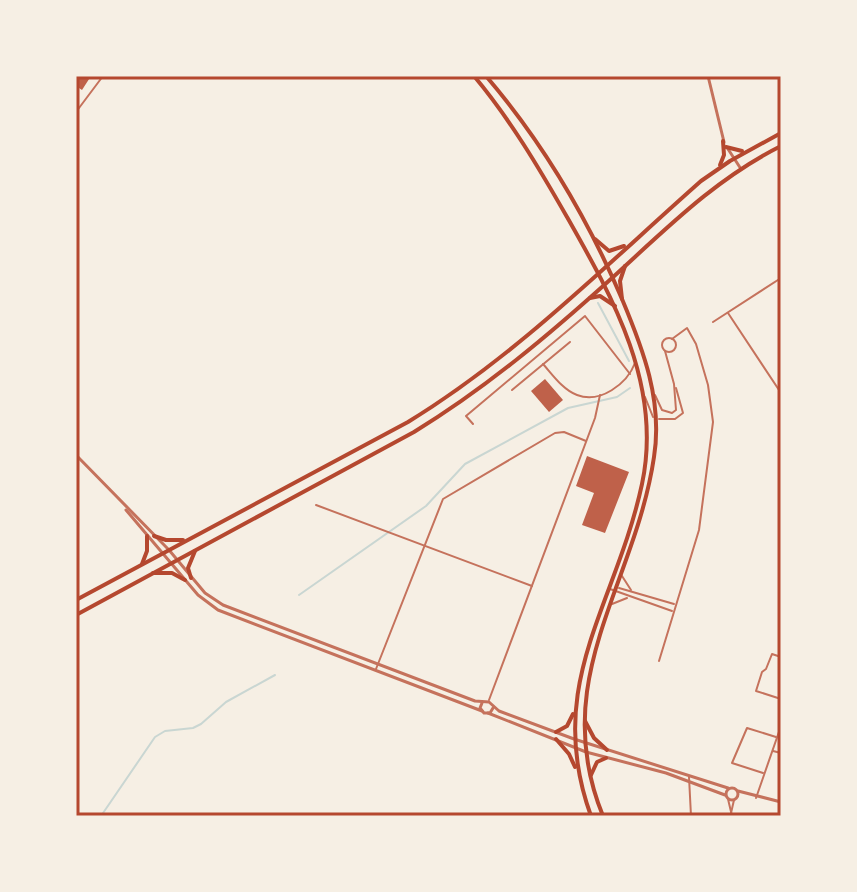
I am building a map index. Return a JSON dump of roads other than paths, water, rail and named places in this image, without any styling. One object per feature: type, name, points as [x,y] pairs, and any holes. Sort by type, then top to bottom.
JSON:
[{"type":"main road","points":[[474,76],[509,121],[544,176],[598,272],[636,359],[644,396],[647,450],[642,485],[589,676],[584,719],[590,777],[603,816]]},
{"type":"main road","points":[[486,76],[541,145],[570,191],[614,276],[644,354],[653,390],[656,419],[650,480],[621,571],[580,675],[574,712],[578,775]]},
{"type":"main road","points":[[76,600],[449,397],[490,368],[716,171],[781,133]]},
{"type":"main road","points":[[716,171],[724,158],[723,141]]},
{"type":"main road","points":[[76,615],[455,407],[497,377],[686,209],[741,169],[781,146]]},
{"type":"main road","points":[[726,147],[737,152],[752,148]]},
{"type":"main road","points":[[595,239],[609,251],[630,244]]},
{"type":"main road","points":[[622,299],[620,281],[626,264]]},
{"type":"main road","points":[[584,301],[600,296],[615,306]]},
{"type":"main road","points":[[142,565],[147,551],[147,536]]},
{"type":"main road","points":[[154,536],[175,541],[193,537]]},
{"type":"main road","points":[[147,575],[168,572],[188,579],[188,564],[199,547]]},
{"type":"main road","points":[[556,732],[567,726],[574,712]]},
{"type":"main road","points":[[584,719],[594,738],[607,750]]},
{"type":"main road","points":[[556,739],[569,754],[591,816]]},
{"type":"main road","points":[[590,777],[597,762],[606,758]]},
{"type":"street","points":[[76,112],[103,76]]},
{"type":"street","points":[[708,76],[723,141],[741,169]]},
{"type":"street","points":[[713,322],[780,280]]},
{"type":"street","points":[[728,313],[781,393]]},
{"type":"street","points":[[473,424],[466,416],[585,316],[630,374]]},
{"type":"street","points":[[644,396],[656,419],[675,419],[683,413],[662,343],[687,328],[696,344],[713,413],[701,521],[659,661]]},
{"type":"street","points":[[669,366],[676,347],[672,339]]},
{"type":"street","points":[[512,390],[570,342]]},
{"type":"street","points":[[665,351],[672,352]]},
{"type":"street","points":[[543,364],[575,394],[600,396],[616,388],[630,374],[636,359]]},
{"type":"street","points":[[653,390],[662,410],[672,413],[677,408],[674,384]]},
{"type":"street","points":[[489,702],[598,409],[600,396]]},
{"type":"street","points":[[376,671],[437,509],[448,494],[555,433],[564,432],[586,441]]},
{"type":"street","points":[[76,455],[154,536],[207,602],[233,617],[586,752],[728,788],[736,796]]},
{"type":"street","points":[[121,504],[147,536],[166,552]]},
{"type":"street","points":[[316,505],[532,586]]},
{"type":"street","points":[[621,571],[624,583],[632,591]]},
{"type":"street","points":[[188,579],[236,611],[482,703],[489,702]]},
{"type":"street","points":[[613,589],[632,591],[676,604]]},
{"type":"street","points":[[613,589],[629,598],[673,611]]},
{"type":"street","points":[[609,608],[616,601],[629,598]]},
{"type":"street","points":[[781,657],[772,654],[756,691],[781,699]]},
{"type":"street","points":[[489,702],[493,707],[574,739],[689,778],[726,797],[781,802]]},
{"type":"street","points":[[482,703],[482,711]]},
{"type":"street","points":[[488,713],[493,707]]},
{"type":"street","points":[[756,798],[781,726]]},
{"type":"street","points":[[763,773],[732,763],[739,743],[747,728],[776,737]]},
{"type":"street","points":[[772,750],[781,753]]},
{"type":"street","points":[[689,778],[691,816]]},
{"type":"street","points":[[728,788],[726,797],[731,815]]},
{"type":"street","points":[[731,815],[736,796]]},
{"type":"waterway","points":[[598,303],[629,361]]},
{"type":"waterway","points":[[299,595],[426,506],[465,464],[568,408],[617,397],[630,388]]},
{"type":"waterway","points":[[101,816],[155,737],[165,731],[201,724],[226,702],[275,675]]}]
